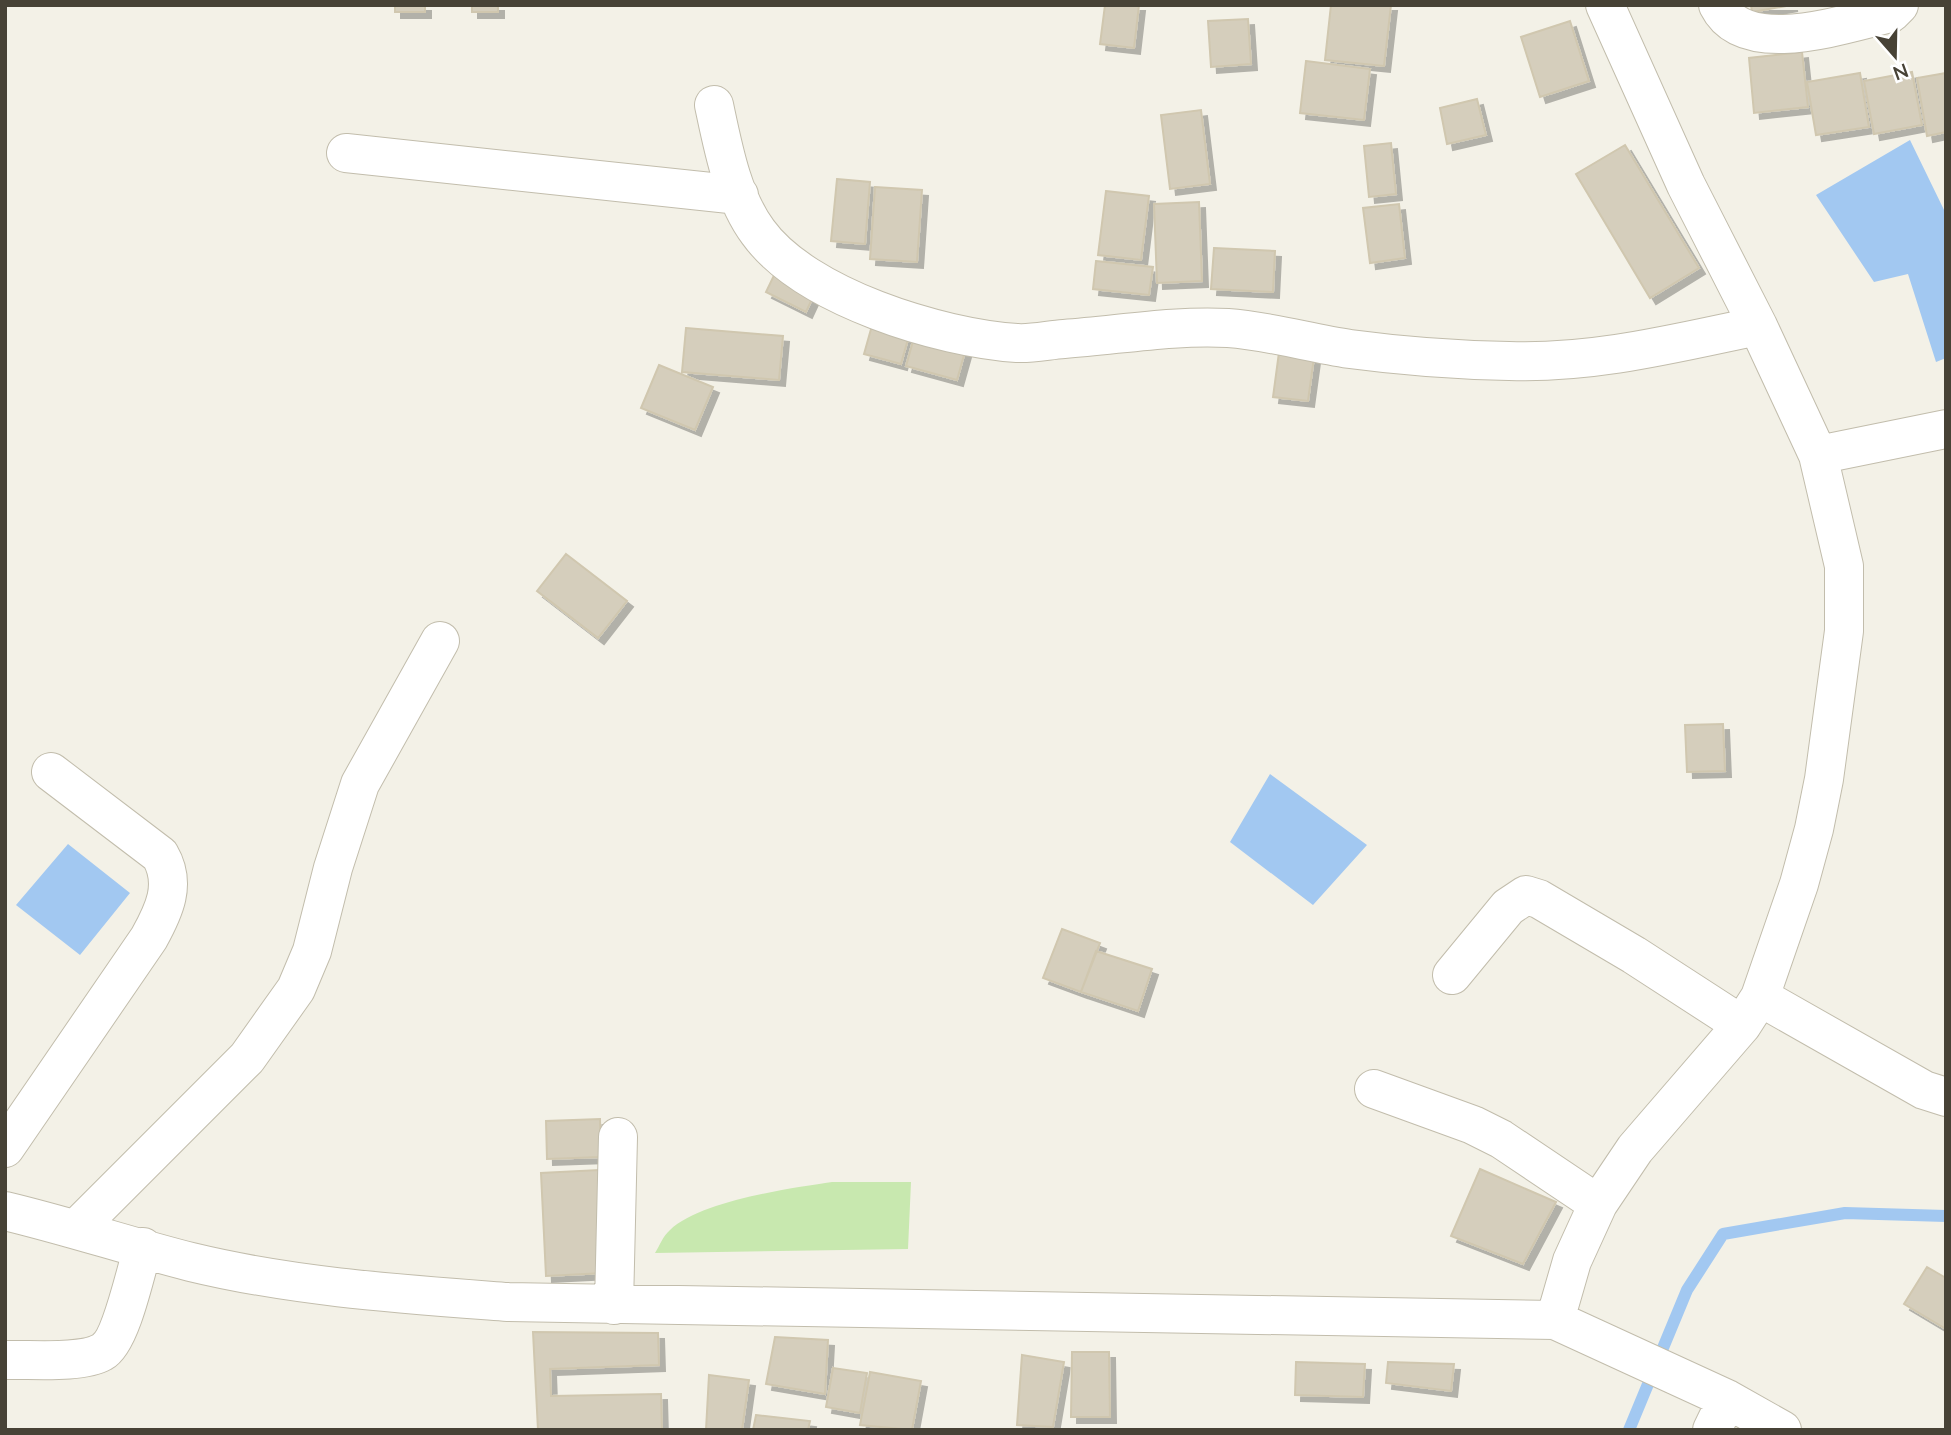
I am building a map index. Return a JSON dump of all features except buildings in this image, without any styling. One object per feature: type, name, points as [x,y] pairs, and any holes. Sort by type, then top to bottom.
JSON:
[{"type":"street","points":[[1555,1320],[1572,1261],[1598,1204],[1635,1149],[1751,1011],[1799,884],[1814,829],[1824,779],[1844,631],[1844,566],[1818,455],[1758,326],[1686,185],[1605,5]]},
{"type":"street","points":[[1718,5],[1724,18],[1756,34],[1800,33],[1891,13],[1899,5]]},
{"type":"street","points":[[714,105],[724,152],[739,195],[757,232],[787,262],[834,292],[887,314],[941,329],[1018,343],[1186,328],[1230,328],[1352,349],[1509,361],[1585,359],[1758,326]]},
{"type":"street","points":[[346,153],[739,195]]},
{"type":"street","points":[[1818,455],[1946,429]]},
{"type":"street","points":[[77,1228],[247,1058],[296,989],[312,951],[333,868],[360,784],[440,641]]},
{"type":"street","points":[[5,1148],[149,938],[167,904],[168,869],[160,855],[51,772]]},
{"type":"street","points":[[1451,975],[1508,907],[1525,895],[1539,899],[1634,955],[1924,1090],[1946,1097]]},
{"type":"street","points":[[1374,1089],[1474,1125],[1502,1139],[1598,1204]]},
{"type":"street","points":[[614,1306],[618,1137]]},
{"type":"street","points":[[5,1211],[77,1228],[191,1262],[352,1289],[508,1302],[614,1306],[1555,1320],[1720,1414],[1782,1430]]},
{"type":"street","points":[[5,1360],[73,1359],[103,1352],[115,1336],[144,1247]]},
{"type":"green space","points":[[832,1182],[911,1182],[908,1249],[655,1253],[670,1230],[702,1211],[747,1197]]},
{"type":"water","points":[[1910,140],[1946,214],[1946,358],[1936,362],[1908,274],[1874,282],[1816,195]]},
{"type":"water","points":[[1270,774],[1367,845],[1313,905],[1230,842]]},
{"type":"water","points":[[68,844],[130,893],[80,955],[16,905]]},
{"type":"waterway","points":[[1629,1430],[1687,1290],[1723,1234],[1845,1213],[1946,1216]]}]
